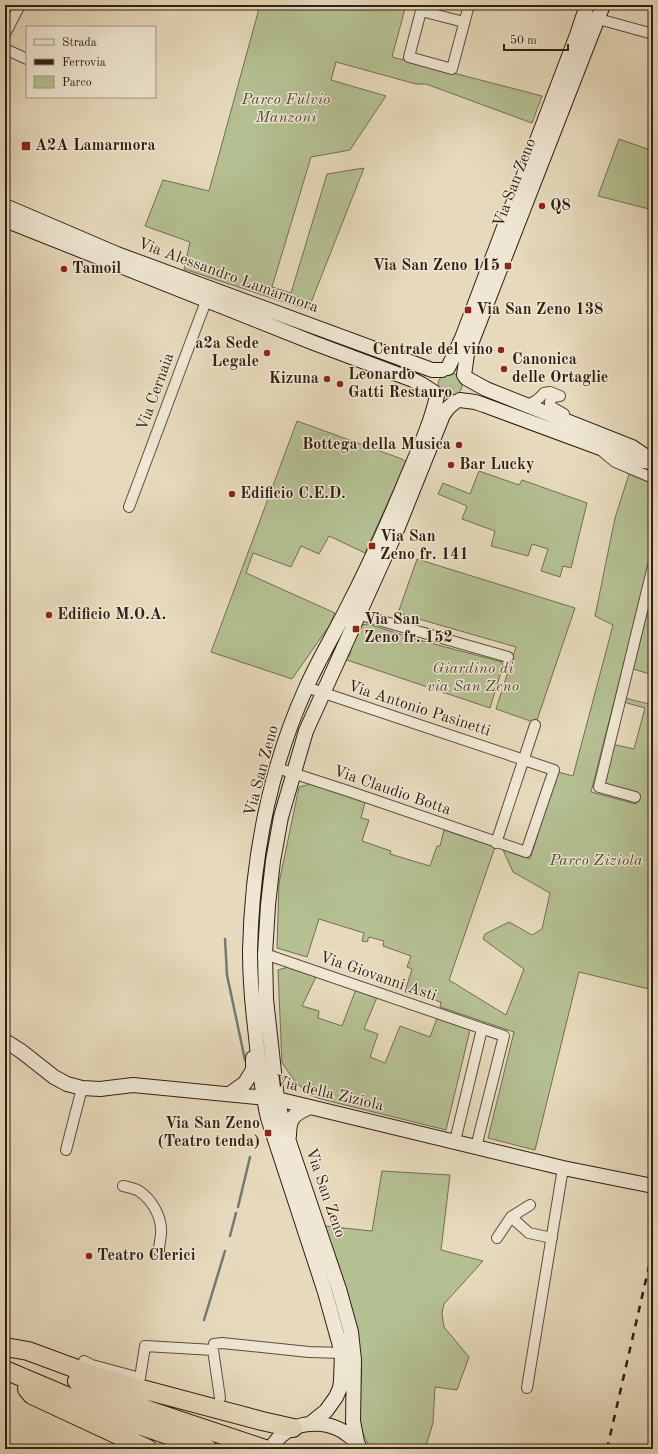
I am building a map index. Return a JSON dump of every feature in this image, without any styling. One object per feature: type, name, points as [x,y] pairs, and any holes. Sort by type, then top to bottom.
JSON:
[{"type":"highway","points":[[8,1347],[28,1352],[104,1379],[262,1422],[293,1428]]},
{"type":"highway","points":[[8,1347],[91,1388],[148,1410],[264,1448]]},
{"type":"highway","points":[[8,1371],[32,1394],[148,1449]]},
{"type":"highway","points":[[8,1371],[83,1403],[142,1426],[208,1449]]},
{"type":"street","points":[[5,33],[20,5]]},
{"type":"street","points":[[464,22],[421,11],[409,57],[452,69],[469,5]]},
{"type":"street","name":"Via San Zeno","points":[[465,377],[467,354],[603,5]]},
{"type":"street","points":[[585,10],[598,20],[653,34]]},
{"type":"street","name":"Via San Zeno","points":[[445,369],[462,338],[577,35],[585,10]]},
{"type":"street","points":[[5,49],[26,59]]},
{"type":"street","name":"Via Alessandro Lamarmora","points":[[7,218],[117,254],[209,294],[314,343],[413,380],[422,384],[436,394]]},
{"type":"street","name":"Via Alessandro Lamarmora","points":[[209,294],[432,370],[445,369]]},
{"type":"street","name":"Via Cernaia","points":[[129,507],[209,294]]},
{"type":"street","points":[[445,369],[457,370],[465,377],[482,387],[632,447],[653,462],[630,459],[484,405],[458,400],[447,402],[436,394],[434,382],[435,377],[445,369]]},
{"type":"street","points":[[458,400],[467,390],[465,377]]},
{"type":"street","points":[[525,404],[532,404],[538,400],[544,392],[550,392],[560,396],[552,397],[550,406],[572,422]]},
{"type":"street","name":"Via San Zeno","points":[[359,1445],[353,1421],[354,1360],[351,1332],[339,1289],[277,1099],[266,999],[265,954],[273,861],[281,817],[293,773],[306,731],[322,693],[352,612],[428,426],[436,394]]},
{"type":"street","name":"Via San Zeno","points":[[311,1423],[326,1411],[336,1397],[340,1388],[342,1353],[325,1292],[268,1118],[263,1096],[252,1000],[250,952],[258,858],[277,768],[306,688],[352,612],[399,525],[443,415],[448,408],[458,400]]},
{"type":"street","points":[[596,447],[615,462],[653,478]]},
{"type":"street","points":[[635,797],[599,787],[651,587],[653,566]]},
{"type":"street","points":[[352,612],[508,656]]},
{"type":"street","name":"Via Antonio Pasinetti","points":[[306,688],[554,770]]},
{"type":"street","points":[[496,843],[535,725]]},
{"type":"street","name":"Via Claudio Botta","points":[[277,768],[526,852],[554,770]]},
{"type":"street","points":[[250,952],[265,954]]},
{"type":"street","name":"Via Giovanni Asti","points":[[265,954],[504,1036],[476,1147]]},
{"type":"street","points":[[231,1093],[245,1083],[253,1070],[251,1033],[254,1020]]},
{"type":"street","points":[[455,1141],[482,1029]]},
{"type":"street","name":"Via della Ziziola","points":[[5,1041],[21,1051],[54,1077],[67,1084],[82,1088],[100,1089],[133,1085],[263,1096],[563,1168],[653,1186]]},
{"type":"street","points":[[66,1150],[82,1088]]},
{"type":"street","points":[[290,1142],[289,1126],[292,1117],[298,1112],[310,1107]]},
{"type":"street","points":[[527,1388],[563,1168]]},
{"type":"street","points":[[124,1186],[138,1190],[148,1198],[154,1208],[159,1218],[161,1229],[158,1250]]},
{"type":"street","points":[[497,1238],[511,1217],[530,1205]]},
{"type":"street","points":[[511,1217],[529,1233],[552,1238]]},
{"type":"street","points":[[220,1398],[213,1350],[214,1344],[222,1343],[309,1352],[342,1353]]},
{"type":"street","points":[[84,1361],[92,1365],[140,1378],[145,1346],[213,1350]]},
{"type":"street","name":"Via San Zeno","points":[[264,1448],[293,1428],[311,1423],[328,1424],[342,1430],[359,1445]]},
{"type":"green space","name":"Parco Fulvio Manzoni","points":[[260,5],[406,5],[392,57],[542,96],[532,123],[426,84],[416,84],[336,62],[331,80],[386,96],[350,150],[311,157],[272,287],[291,293],[327,174],[364,168],[308,310],[184,269],[190,242],[145,226],[163,180],[209,191]]},
{"type":"green space","points":[[619,139],[653,151],[653,210],[598,196]]},
{"type":"green space","points":[[450,373],[458,377],[462,385],[458,393],[450,397],[442,393],[438,385],[442,377]]},
{"type":"green space","points":[[297,421],[402,459],[406,462],[365,553],[329,536],[319,554],[301,546],[291,567],[253,553],[246,573],[335,613],[329,626],[292,679],[211,652]]},
{"type":"green space","points":[[479,471],[519,485],[522,480],[587,503],[571,568],[563,566],[560,577],[541,571],[548,549],[532,544],[528,556],[491,546],[495,531],[462,519],[467,506],[438,494],[443,483],[470,494]]},
{"type":"green space","name":"Parco Ziziola","points":[[629,474],[653,484],[653,549],[591,792],[636,804],[638,793],[606,785],[603,779],[612,744],[634,749],[645,708],[620,701],[621,697],[653,705],[653,990],[579,972],[535,1150],[488,1138],[514,1032],[440,1007],[441,1002],[405,992],[412,969],[407,967],[411,956],[383,946],[384,941],[369,937],[367,942],[362,941],[364,933],[319,919],[307,957],[277,948],[279,883],[299,787],[311,784],[365,802],[361,818],[369,820],[362,841],[391,851],[390,854],[430,866],[437,846],[440,846],[444,830],[495,847],[449,980],[506,1015],[524,969],[483,939],[485,934],[509,922],[532,935],[542,929],[550,893],[513,872],[503,850],[530,859],[558,772],[573,776],[613,625],[595,616],[615,518]]},
{"type":"green space","points":[[417,559],[575,608],[536,723],[496,709],[516,647],[398,613]]},
{"type":"green space","points":[[653,594],[653,675],[633,669]]},
{"type":"green space","name":"Giardino di via San Zeno","points":[[368,624],[419,640],[502,662],[503,666],[490,708],[344,659],[349,657],[351,652],[350,647],[360,627]]},
{"type":"green space","points":[[288,967],[316,977],[302,1006],[319,1011],[318,1018],[342,1026],[356,989],[377,997],[364,1029],[378,1034],[370,1057],[385,1063],[400,1026],[430,1037],[437,1018],[470,1030],[446,1130],[321,1099],[308,1094],[295,1081],[282,1063],[278,970]]},
{"type":"green space","points":[[382,1171],[450,1175],[441,1250],[483,1261],[444,1304],[442,1313],[444,1327],[469,1357],[457,1390],[435,1387],[433,1423],[425,1449],[373,1449],[366,1440],[360,1419],[361,1361],[359,1344],[351,1310],[325,1226],[372,1231]]},
{"type":"waterway","points":[[225,939],[227,975],[245,1060]]},
{"type":"waterway","points":[[238,1207],[250,1157]]},
{"type":"waterway","points":[[230,1236],[236,1213]]},
{"type":"waterway","points":[[204,1320],[225,1251]]},
{"type":"railway","points":[[607,1449],[653,1249]]},
{"type":"place","name":"A2A Lamarmora","points":[[26,146]]},
{"type":"place","name":"Q8","points":[[542,206]]},
{"type":"place","name":"Via San Zeno 115","points":[[508,266]]},
{"type":"place","name":"Tamoil","points":[[64,269]]},
{"type":"place","name":"Via San Zeno 138","points":[[468,310]]},
{"type":"place","name":"Centrale del vino","points":[[501,350]]},
{"type":"place","name":"a2a Sede Legale","points":[[267,353]]},
{"type":"place","name":"Canonica delle Ortaglie","points":[[504,369]]},
{"type":"place","name":"Kizuna","points":[[327,379]]},
{"type":"place","name":"Leonardo Gatti Restauro","points":[[340,384]]},
{"type":"place","name":"Bottega della Musica","points":[[459,445]]},
{"type":"place","name":"Bar Lucky","points":[[451,465]]},
{"type":"place","name":"Edificio C.E.D.","points":[[232,494]]},
{"type":"place","name":"Via San Zeno fr. 141","points":[[372,546]]},
{"type":"place","name":"Edificio M.O.A.","points":[[49,615]]},
{"type":"place","name":"Via San Zeno fr. 152","points":[[356,629]]},
{"type":"place","name":"Via San Zeno (Teatro tenda)","points":[[268,1133]]},
{"type":"place","name":"Teatro Clerici","points":[[89,1256]]}]
